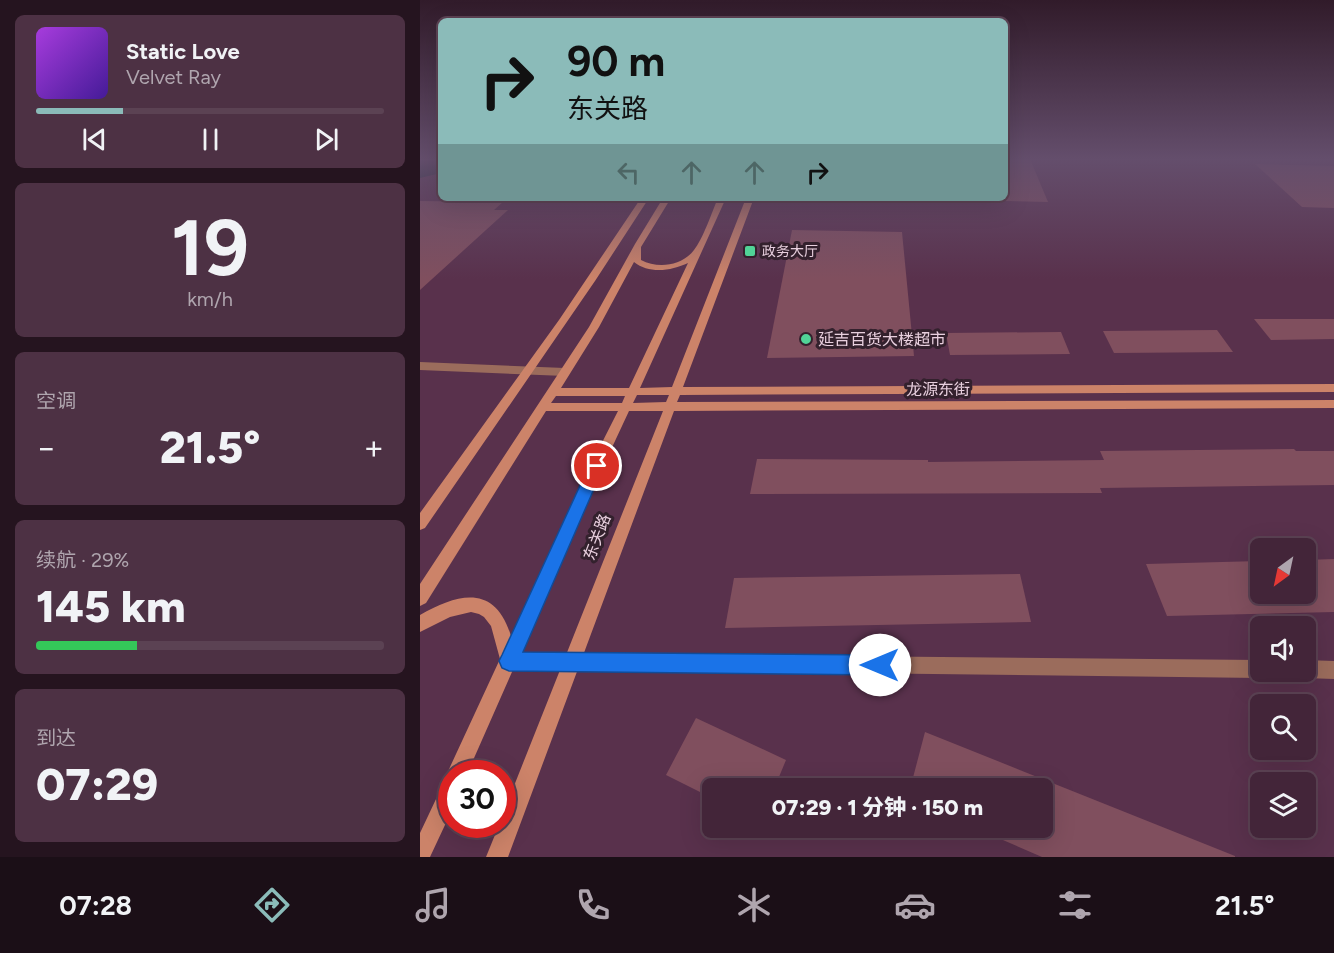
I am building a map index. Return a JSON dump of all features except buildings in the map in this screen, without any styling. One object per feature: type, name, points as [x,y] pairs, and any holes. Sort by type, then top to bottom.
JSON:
[{"type":"main road","points":[[420,524],[643,201]]},
{"type":"main road","points":[[420,598],[594,327],[665,201]]},
{"type":"main road","name":"东关路","points":[[463,760],[587,486],[721,201]]},
{"type":"main road","name":"东关路","points":[[497,857],[749,201]]},
{"type":"main road","points":[[639,244],[636,258],[643,265],[651,267],[679,264],[692,256],[699,248]]},
{"type":"main road","name":"龙源东街","points":[[552,392],[1334,388]]},
{"type":"main road","name":"龙源东街","points":[[543,406],[1334,404]]},
{"type":"main road","points":[[420,624],[449,608],[464,605],[478,606],[490,611],[497,620],[509,661]]},
{"type":"main road","points":[[420,856],[438,817]]},
{"type":"street","points":[[420,366],[565,372]]},
{"type":"street","points":[[509,661],[1250,669]]},
{"type":"street","points":[[1316,669],[1334,670]]},
{"type":"place","name":"政务大厅","points":[[750,251]]},
{"type":"place","name":"延吉百货大楼超市","points":[[806,339]]},
{"type":"route","points":[[597,466],[509,661],[880,665]]}]
